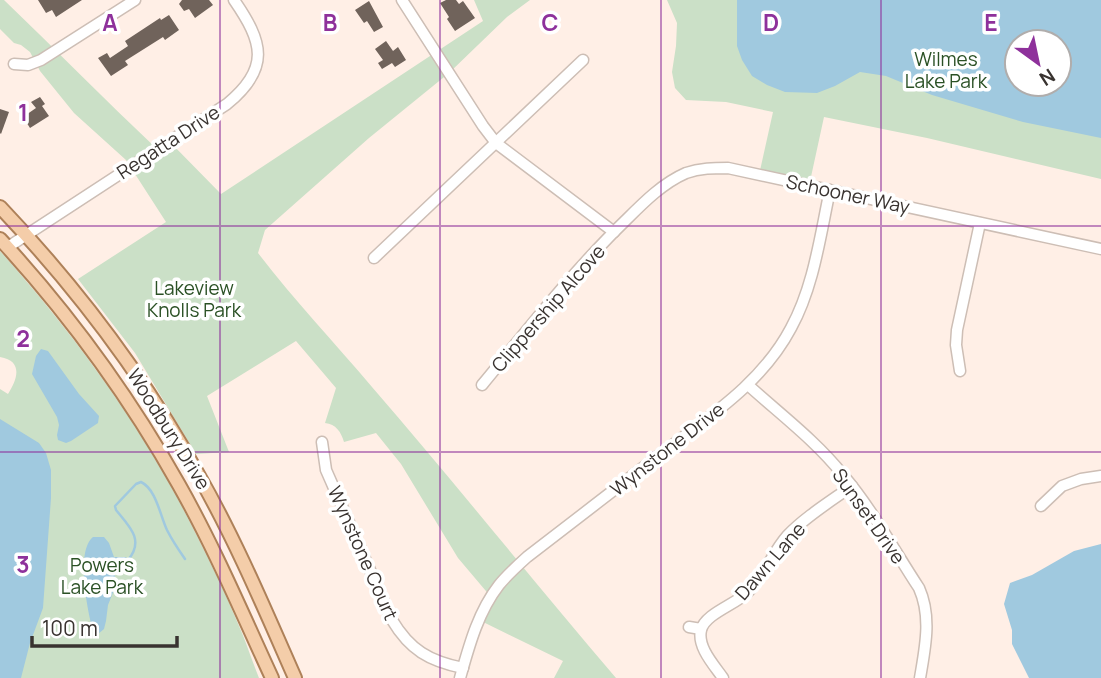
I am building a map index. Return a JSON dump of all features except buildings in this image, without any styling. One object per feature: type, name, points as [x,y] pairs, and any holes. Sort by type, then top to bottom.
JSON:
[{"type":"main road","name":"Woodbury Drive","points":[[0,207],[63,277],[103,328],[177,437],[229,533],[295,678]]},
{"type":"main road","name":"Woodbury Drive","points":[[4,243],[85,339],[147,430],[206,535],[272,678]]},
{"type":"street","points":[[14,64],[28,65],[41,60],[135,0]]},
{"type":"street","name":"Regatta Drive","points":[[4,243],[26,235],[241,93],[251,79],[257,62],[257,48],[249,22],[234,0]]},
{"type":"street","points":[[402,0],[496,143],[614,232]]},
{"type":"street","points":[[374,258],[583,60]]},
{"type":"street","name":"Schooner Way","points":[[614,232],[654,194],[684,174],[712,168],[830,190],[1101,249]]},
{"type":"street","name":"Wynstone Drive","points":[[461,673],[488,601],[511,572],[712,415],[766,366],[799,312],[812,275],[830,190]]},
{"type":"street","points":[[960,371],[957,330],[980,223]]},
{"type":"street","name":"Clippership Alcove","points":[[482,385],[568,281],[614,232]]},
{"type":"street","name":"Sunset Drive","points":[[748,385],[827,456],[852,485],[919,588],[926,608],[927,633],[920,678]]},
{"type":"street","name":"Wynstone Court","points":[[322,442],[326,470],[399,632],[422,654],[461,673]]},
{"type":"street","points":[[1041,506],[1062,486],[1101,476]]},
{"type":"street","name":"Dawn Lane","points":[[701,629],[705,621],[747,593],[789,534],[852,485]]},
{"type":"street","points":[[690,627],[701,629],[700,638],[704,650],[723,678]]},
{"type":"green space","name":"Lakeview Knolls Park","points":[[0,0],[4,0],[157,149],[169,141],[221,194],[483,21],[474,0],[530,0],[507,17],[449,73],[369,138],[265,230],[258,253],[616,678],[554,678],[563,661],[479,620],[491,597],[458,558],[401,464],[376,433],[344,442],[338,429],[325,423],[336,388],[296,341],[207,396],[229,452],[196,454],[135,353],[78,279],[166,222],[126,160],[74,113],[40,71],[30,52],[14,43],[0,29]]},
{"type":"green space","name":"Wilmes Lake Park","points":[[667,0],[1101,0],[1101,179],[824,117],[809,186],[759,175],[773,112],[726,102],[686,100],[675,88],[672,72],[677,23]]},
{"type":"green space","name":"Powers Lake Park","points":[[0,251],[98,372],[141,436],[188,519],[220,584],[259,678],[0,678],[0,389],[8,394],[16,372],[13,362],[0,357]]},
{"type":"water","points":[[737,0],[1101,0],[1101,138],[1023,122],[932,95],[886,76],[860,72],[817,93],[785,92],[752,76],[737,46]]},
{"type":"water","points":[[41,349],[48,351],[79,394],[99,416],[98,423],[66,443],[58,440],[57,417],[32,374],[36,356]]},
{"type":"water","points":[[0,419],[39,443],[46,453],[51,470],[43,608],[21,678],[0,678]]},
{"type":"water","points":[[93,537],[104,537],[114,557],[126,557],[128,563],[117,569],[104,629],[98,634],[93,631],[84,582],[85,555]]},
{"type":"water","points":[[1101,544],[1101,678],[1029,678],[1012,644],[1012,630],[1004,604],[1010,583],[1032,575],[1074,551]]},
{"type":"waterway","points":[[128,560],[133,553],[135,540],[115,506],[141,482],[154,496],[167,530],[185,559]]}]
